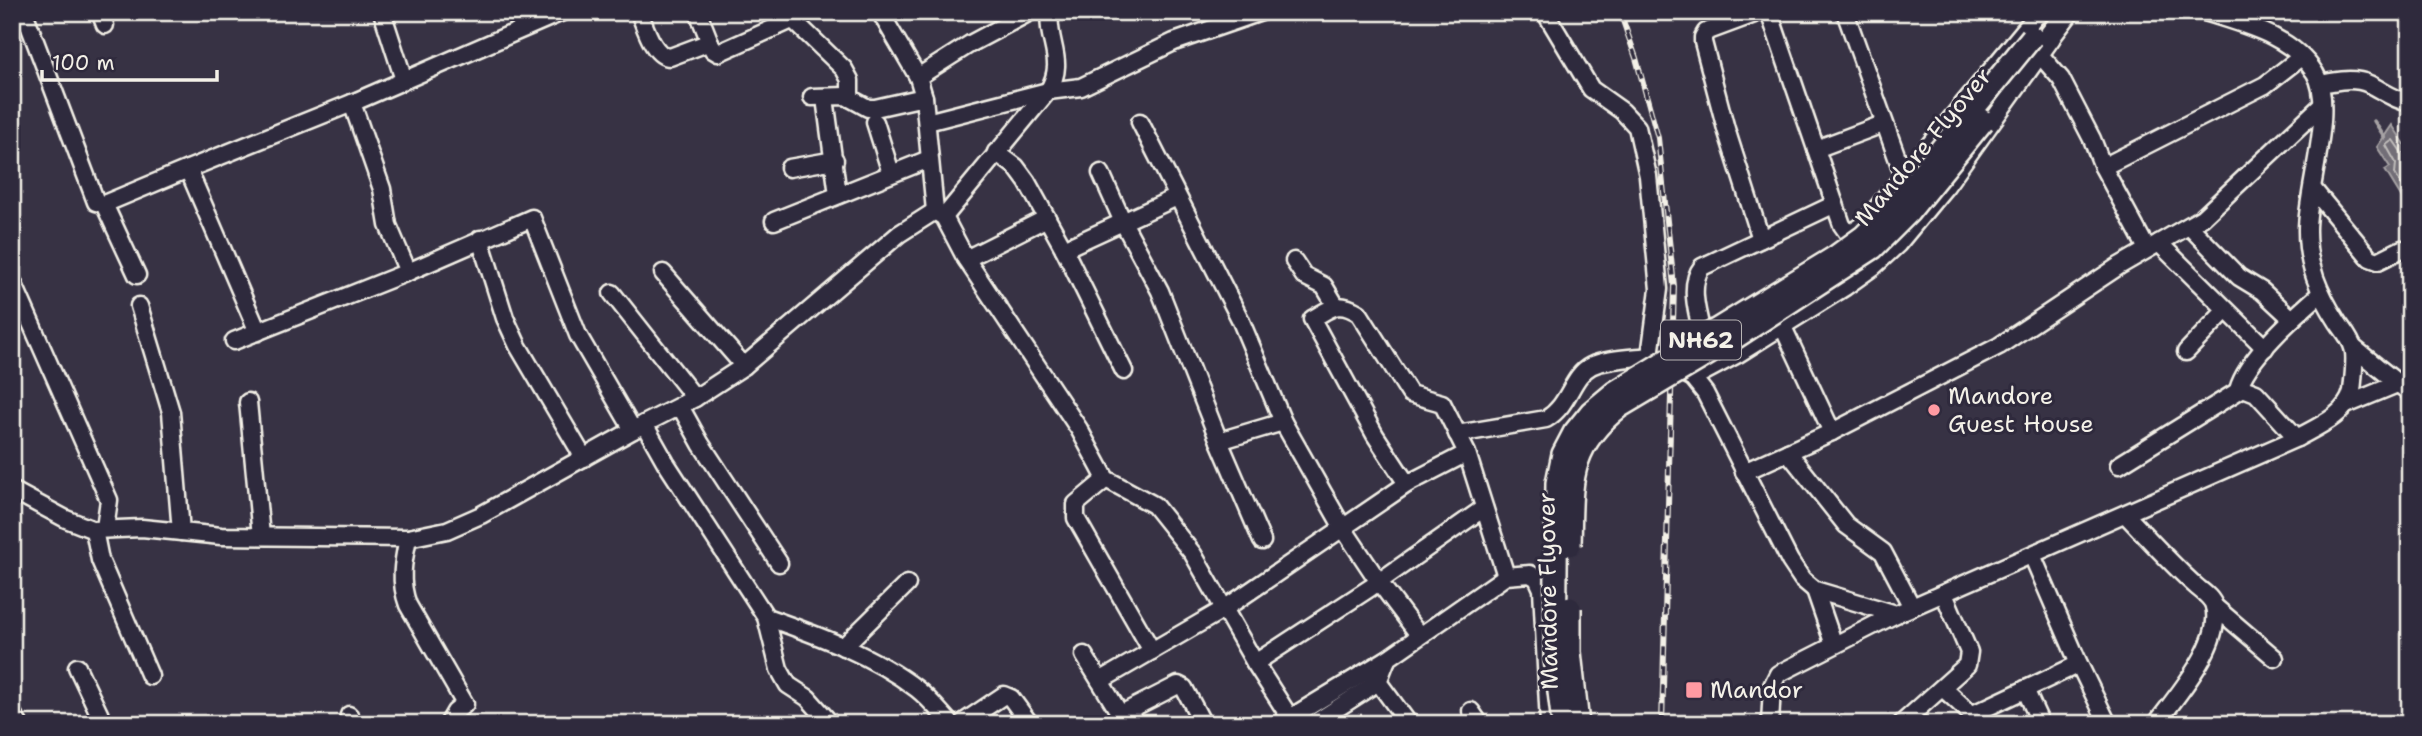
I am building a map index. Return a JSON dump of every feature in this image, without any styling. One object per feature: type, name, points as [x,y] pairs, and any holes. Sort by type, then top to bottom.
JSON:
[{"type":"highway","name":"Mandore Flyover","points":[[1578,724],[1570,652],[1572,481],[1578,458],[1589,435],[1619,408],[1763,320],[1873,248],[1909,212],[2039,46],[2052,12]]},
{"type":"highway","name":"Mandore Flyover","points":[[1563,724],[1555,659],[1557,483],[1563,454],[1574,433],[1591,412],[1615,392],[1835,257],[1864,236],[1897,203],[2068,12]]},
{"type":"street","points":[[24,12],[92,197],[96,202],[104,204],[352,103],[562,12]]},
{"type":"street","points":[[382,12],[404,80]]},
{"type":"street","points":[[639,12],[659,53],[665,57],[710,42]]},
{"type":"street","points":[[698,12],[713,50],[718,53],[789,16],[844,69],[850,80],[850,98]]},
{"type":"street","points":[[880,12],[918,77],[925,97],[929,159],[942,217],[1079,429],[1106,479],[1154,505],[1193,554],[1288,722],[1373,676]]},
{"type":"street","points":[[12,490],[66,519],[99,529],[407,541],[447,530],[481,515],[584,458],[682,410],[695,398],[744,366],[900,234],[942,217],[1005,159],[1054,91],[1056,54],[1050,27],[1050,12]]},
{"type":"street","points":[[927,122],[1081,87],[1174,43],[1261,12]]},
{"type":"street","points":[[1545,12],[1591,89],[1622,111],[1637,127],[1648,176],[1659,289],[1650,356]]},
{"type":"street","points":[[1760,12],[1706,32],[1703,42],[1726,128],[1761,239]]},
{"type":"street","points":[[1769,12],[1842,225],[1847,232],[1853,232],[1862,226],[2042,12]]},
{"type":"street","points":[[1845,12],[1904,177]]},
{"type":"street","points":[[2206,12],[2272,36],[2301,57],[2320,84],[2322,105],[2308,213],[2307,238],[2311,262],[2320,294],[2354,348],[2403,389]]},
{"type":"street","points":[[918,77],[1026,13]]},
{"type":"street","points":[[1693,378],[1738,354],[1844,287],[1873,267],[1898,244],[1946,186],[2039,46],[2061,79],[2092,139],[2103,167],[2153,246],[2266,348]]},
{"type":"street","points":[[2103,167],[2265,85],[2301,57]]},
{"type":"street","points":[[2320,84],[2360,81],[2410,103]]},
{"type":"street","points":[[838,195],[835,160],[819,98],[846,96],[868,108],[875,108],[925,97]]},
{"type":"street","points":[[352,103],[382,189],[388,225],[408,272]]},
{"type":"street","points":[[1744,472],[1832,432],[2000,346],[2092,283],[2189,226],[2216,206],[2322,105]]},
{"type":"street","points":[[875,122],[891,173]]},
{"type":"street","points":[[1140,122],[1240,319],[1283,422],[1343,528],[1378,582],[1419,635]]},
{"type":"street","points":[[1816,149],[1883,124]]},
{"type":"street","points":[[774,222],[929,159]]},
{"type":"street","points":[[1005,159],[1027,182],[1064,249],[1124,371]]},
{"type":"street","points":[[789,168],[835,160]]},
{"type":"street","points":[[188,169],[258,332]]},
{"type":"street","points":[[1101,173],[1123,222],[1160,291],[1262,541]]},
{"type":"street","points":[[2313,189],[2370,258],[2378,261],[2402,249]]},
{"type":"street","points":[[1064,249],[1177,197]]},
{"type":"street","points":[[104,204],[137,275]]},
{"type":"street","points":[[1709,369],[1695,297],[1698,272],[1708,263],[1835,204]]},
{"type":"street","points":[[234,341],[408,272],[532,218],[578,335],[666,463],[766,617],[776,658],[788,685],[808,698],[831,724]]},
{"type":"street","points":[[967,259],[1047,218]]},
{"type":"street","points":[[2189,226],[2239,277],[2262,290],[2292,319]]},
{"type":"street","points":[[480,239],[505,318],[518,346],[584,458]]},
{"type":"street","points":[[1294,261],[1304,276],[1324,286],[1336,306]]},
{"type":"street","points":[[663,273],[744,366]]},
{"type":"street","points":[[12,280],[109,500],[99,529],[100,559],[150,676]]},
{"type":"street","points":[[612,293],[695,398]]},
{"type":"street","points":[[2238,390],[2241,380],[2266,348],[2292,319],[2320,294]]},
{"type":"street","points":[[1407,484],[1375,435],[1312,319],[1336,306],[1346,305],[1359,313],[1410,394],[1441,403],[1467,453],[1506,576]]},
{"type":"street","points":[[139,306],[171,412],[181,532]]},
{"type":"street","points":[[2186,352],[2226,310]]},
{"type":"street","points":[[1782,324],[1832,432]]},
{"type":"street","points":[[2346,405],[2352,388],[2354,348]]},
{"type":"street","points":[[1457,434],[1546,419],[1557,412],[1580,374],[1592,365],[1650,356],[1693,378],[1705,393],[1790,561],[1802,579],[1815,590],[1896,614]]},
{"type":"street","points":[[2119,465],[2238,390],[2248,388],[2256,393],[2297,438]]},
{"type":"street","points":[[1770,724],[1772,686],[1778,674],[1896,614],[2297,438],[2331,418],[2346,405],[2403,389]]},
{"type":"street","points":[[248,402],[261,536]]},
{"type":"street","points":[[682,410],[701,444],[779,563]]},
{"type":"street","points":[[1219,441],[1283,422]]},
{"type":"street","points":[[1788,452],[1846,525],[1883,552],[1912,607]]},
{"type":"street","points":[[1100,681],[1224,608],[1407,484],[1467,453]]},
{"type":"street","points":[[1106,479],[1076,503],[1076,518],[1152,651]]},
{"type":"street","points":[[1255,663],[1485,508]]},
{"type":"street","points":[[2125,514],[2180,572],[2210,598],[2214,606],[2275,658]]},
{"type":"street","points":[[407,541],[402,589],[408,605],[465,704],[455,712],[448,724]]},
{"type":"street","points":[[2032,555],[2108,724]]},
{"type":"street","points":[[1313,724],[1373,676],[1387,659],[1419,635],[1506,576],[1530,575],[1541,583],[1549,724]]},
{"type":"street","points":[[843,647],[907,584]]},
{"type":"street","points":[[1815,590],[1833,645]]},
{"type":"street","points":[[1901,724],[1967,665],[1969,652],[1944,594]]},
{"type":"street","points":[[2156,724],[2197,670],[2214,627],[2214,606]]},
{"type":"street","points":[[766,617],[843,647],[917,688],[951,724]]},
{"type":"street","points":[[1084,655],[1124,719],[1178,685],[1184,688],[1203,724]]},
{"type":"street","points":[[1943,688],[1976,719],[2025,690],[2079,664]]},
{"type":"street","points":[[77,667],[104,724]]},
{"type":"street","points":[[1373,676],[1409,724]]},
{"type":"street","points":[[2025,690],[2041,724]]},
{"type":"street","points":[[961,724],[1004,695],[1011,698],[1030,724]]},
{"type":"street","points":[[12,713],[19,724]]},
{"type":"water","points":[[2392,125],[2410,152],[2410,211],[2385,170],[2390,167],[2377,147]]},
{"type":"waterway","points":[[2374,121],[2385,138]]},
{"type":"railway","points":[[1620,12],[1658,138],[1674,286],[1662,724]]},
{"type":"place","name":"Mandore Guest House","points":[[1934,410]]},
{"type":"place","name":"Mandor","points":[[1694,690]]}]
